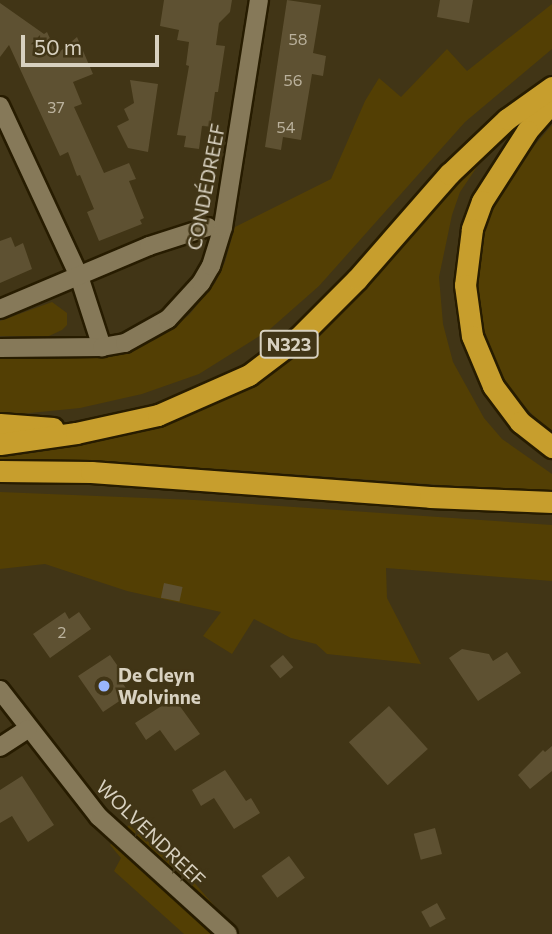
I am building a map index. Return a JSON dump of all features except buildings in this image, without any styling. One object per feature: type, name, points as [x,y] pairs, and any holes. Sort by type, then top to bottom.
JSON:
[{"type":"highway","name":"N323","points":[[0,444],[76,433],[158,415],[249,375],[299,337],[358,279],[450,174],[507,119],[552,87]]},
{"type":"highway","points":[[552,102],[527,131],[482,201],[472,229],[465,285],[466,311],[472,336],[493,386],[520,422],[552,447]]},
{"type":"highway","points":[[0,424],[76,433]]},
{"type":"highway","points":[[0,471],[91,472],[430,497],[552,502]]},
{"type":"street","name":"CONDÉDREEF","points":[[0,348],[125,343],[169,319],[187,302],[211,266],[228,199],[259,0]]},
{"type":"street","points":[[0,106],[79,276],[102,346]]},
{"type":"street","name":"CONDÉDREEF","points":[[0,309],[149,246],[208,227]]},
{"type":"street","name":"WOLVENDREEF","points":[[0,690],[99,817],[228,934]]},
{"type":"street","points":[[0,747],[28,729]]},
{"type":"shaded area","points":[[552,4],[552,49],[465,122],[319,286],[269,330],[199,374],[142,394],[80,408],[0,416],[0,356],[86,358],[133,349],[158,338],[189,315],[215,283],[225,262],[235,227],[331,179],[365,101],[379,78],[401,97],[447,49],[467,71]]},
{"type":"shaded area","points":[[552,125],[552,435],[509,390],[479,324],[477,292],[479,244],[488,212],[503,182]]},
{"type":"shaded area","points":[[472,164],[477,167],[460,192],[452,215],[439,277],[443,324],[453,362],[484,418],[502,439],[552,474],[552,493],[221,469],[0,460],[0,450],[119,436],[180,420],[274,372],[360,293]]},
{"type":"shaded area","points":[[52,302],[67,313],[67,325],[62,330],[49,336],[0,336],[0,321]]},
{"type":"shaded area","points":[[0,492],[195,500],[552,525],[552,581],[386,568],[387,598],[421,664],[327,654],[316,644],[291,638],[254,619],[232,654],[203,636],[221,612],[127,591],[45,564],[0,569]]},
{"type":"shaded area","points":[[129,825],[191,879],[239,934],[184,934],[114,871],[121,858],[110,845]]},
{"type":"place","name":"De Cleyn Wolvinne","points":[[104,686]]}]
